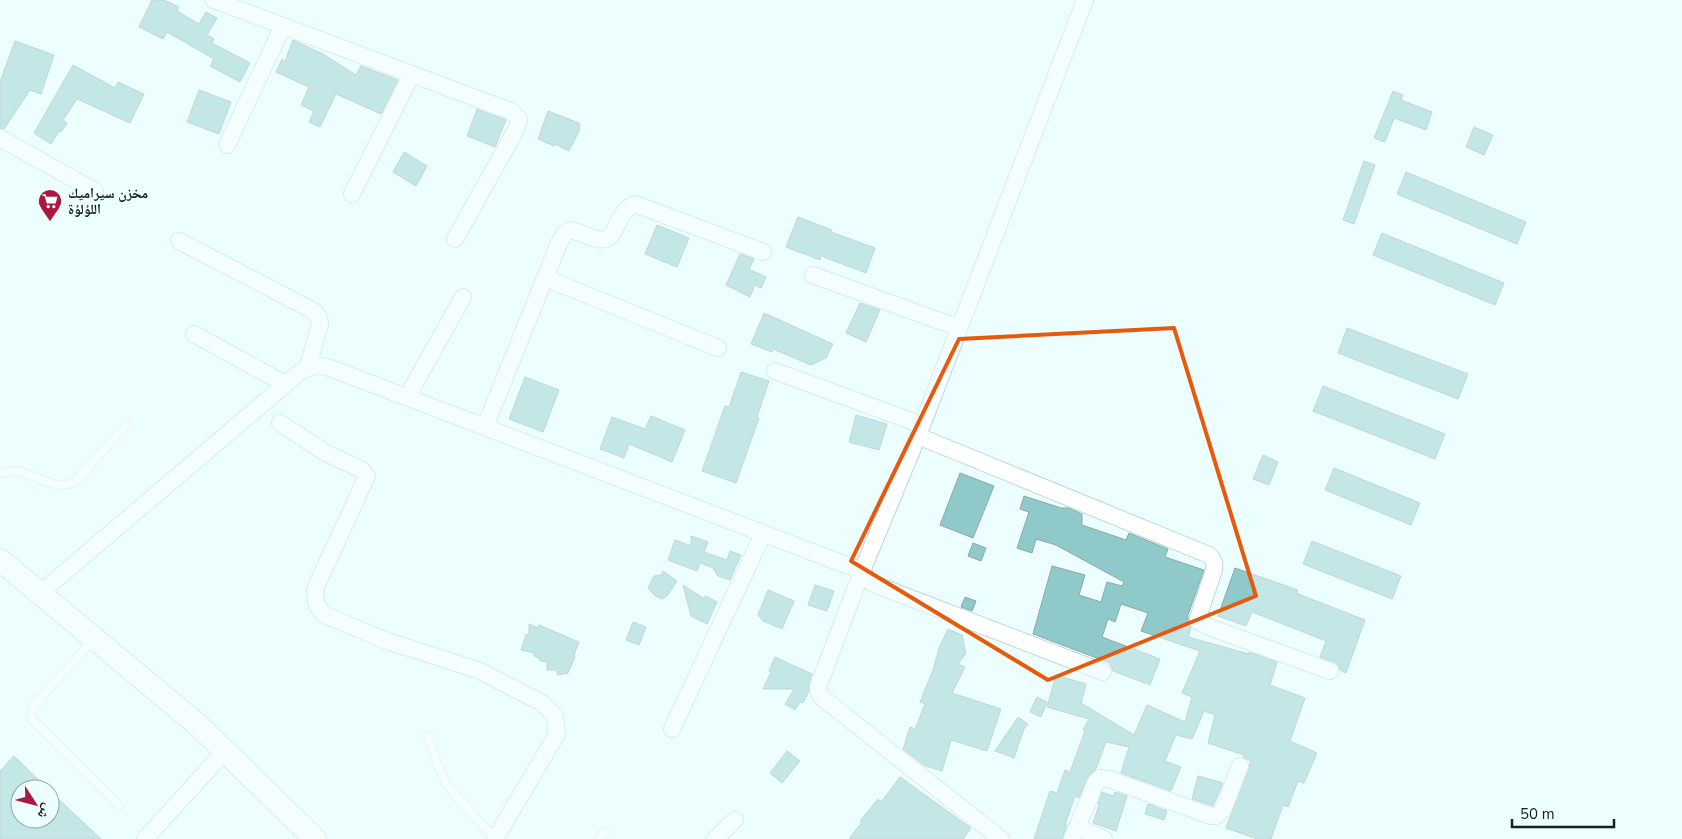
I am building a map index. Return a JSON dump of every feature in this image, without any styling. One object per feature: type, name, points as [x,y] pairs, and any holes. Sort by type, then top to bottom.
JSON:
[{"type":"main road","points":[[0,560],[198,725],[315,839]]},
{"type":"street","points":[[214,0],[511,112],[519,119],[517,128],[456,239]]},
{"type":"street","points":[[1001,839],[820,696],[818,686],[862,571],[920,430],[1085,0]]},
{"type":"street","points":[[227,145],[283,26]]},
{"type":"street","points":[[352,194],[412,74]]},
{"type":"street","points":[[0,138],[95,191]]},
{"type":"street","points":[[485,427],[545,278],[564,234],[570,230],[576,230],[605,240],[612,235],[622,214],[629,206],[635,204],[763,252]]},
{"type":"street","points":[[179,242],[317,314],[320,324],[308,367]]},
{"type":"street","points":[[813,275],[959,328]]},
{"type":"street","points":[[545,278],[718,348]]},
{"type":"street","points":[[407,397],[463,298]]},
{"type":"street","points":[[194,334],[286,384]]},
{"type":"street","points":[[39,594],[286,384],[308,367],[317,365],[330,368],[407,397],[862,571],[869,582],[1103,672]]},
{"type":"street","points":[[775,371],[920,430],[1209,555],[1215,563],[1214,570],[1198,622],[1330,671]]},
{"type":"street","points":[[280,423],[326,453],[362,470],[367,476],[315,589],[314,600],[319,610],[332,618],[386,641],[478,670],[542,703],[555,716],[557,734],[495,839]]},
{"type":"street","points":[[672,729],[763,534]]},
{"type":"street","points":[[145,839],[225,751]]},
{"type":"street","points":[[1104,839],[1075,833],[1096,782],[1100,778],[1112,780],[1211,816],[1216,816],[1222,810],[1240,766]]},
{"type":"street","points":[[715,839],[735,820]]},
{"type":"lane","points":[[0,473],[16,471],[47,482],[70,485],[75,482],[127,424]]},
{"type":"lane","points":[[94,639],[38,701],[32,709],[30,718],[119,805]]},
{"type":"lane","points":[[428,736],[446,784],[495,839]]},
{"type":"lane","points":[[599,839],[605,830]]},
{"type":"highlighted area","points":[[1174,328],[1256,596],[1048,680],[851,561],[959,339]]},
{"type":"building","points":[[152,0],[164,0],[179,7],[177,11],[199,24],[206,12],[217,18],[207,35],[214,39],[212,43],[250,63],[240,82],[210,66],[214,59],[167,32],[163,39],[139,27]]},
{"type":"building","points":[[293,40],[323,54],[356,75],[361,66],[398,80],[381,114],[336,94],[320,127],[309,122],[314,111],[301,105],[309,87],[276,72],[282,59],[285,61]]},
{"type":"building","points":[[15,41],[54,55],[41,94],[30,90],[4,129],[0,128],[0,82]]},
{"type":"building","points":[[73,65],[115,88],[118,82],[144,94],[130,123],[77,99],[63,120],[67,123],[61,132],[59,131],[51,144],[34,133]]},
{"type":"building","points":[[199,90],[231,102],[219,134],[187,122]]},
{"type":"building","points":[[1393,91],[1403,95],[1401,100],[1432,112],[1426,130],[1394,118],[1385,142],[1374,138]]},
{"type":"building","points":[[477,109],[506,120],[495,147],[467,136]]},
{"type":"building","points":[[548,111],[579,123],[580,129],[569,151],[538,139]]},
{"type":"building","points":[[1474,127],[1493,135],[1484,155],[1466,147]]},
{"type":"building","points":[[404,152],[427,166],[416,186],[393,172]]},
{"type":"building","points":[[1364,161],[1375,165],[1354,224],[1343,220]]},
{"type":"building","points":[[1406,172],[1526,222],[1517,244],[1397,194]]},
{"type":"building","points":[[798,217],[832,230],[831,232],[875,248],[866,273],[821,256],[820,260],[786,247]]},
{"type":"building","points":[[657,225],[689,238],[677,267],[645,254]]},
{"type":"building","points":[[1382,233],[1504,283],[1495,305],[1373,255]]},
{"type":"building","points":[[740,254],[754,259],[749,269],[766,277],[761,288],[755,285],[750,297],[726,285]]},
{"type":"building","points":[[860,303],[880,310],[866,342],[846,333]]},
{"type":"building","points":[[764,313],[833,344],[826,358],[811,365],[773,349],[772,352],[751,344]]},
{"type":"building","points":[[1347,328],[1468,374],[1458,399],[1338,353]]},
{"type":"building","points":[[741,372],[769,381],[757,417],[759,418],[736,483],[702,471],[725,406],[729,407]]},
{"type":"building","points":[[525,377],[559,390],[543,432],[509,419]]},
{"type":"building","points":[[1323,386],[1445,434],[1435,459],[1313,411]]},
{"type":"building","points":[[856,415],[887,424],[879,450],[849,442]]},
{"type":"building","points":[[651,416],[685,430],[672,462],[629,444],[624,458],[600,449],[612,417],[645,429]]},
{"type":"building","points":[[1263,455],[1278,462],[1269,485],[1253,479]]},
{"type":"building","points":[[1334,468],[1420,503],[1411,525],[1325,490]]},
{"type":"building","points":[[960,473],[994,486],[973,538],[940,525]]},
{"type":"building","points":[[1024,496],[1061,508],[1069,508],[1082,514],[1082,525],[1126,540],[1129,533],[1168,549],[1165,557],[1204,570],[1188,615],[1188,622],[1191,628],[1188,637],[1249,654],[1249,652],[1277,662],[1270,685],[1305,698],[1290,741],[1317,753],[1304,783],[1298,781],[1288,807],[1283,805],[1271,839],[1257,839],[1226,828],[1251,761],[1243,757],[1244,755],[1208,743],[1215,715],[1204,711],[1192,739],[1176,735],[1165,761],[1181,767],[1171,791],[1121,773],[1129,747],[1106,742],[1096,769],[1087,778],[1079,798],[1075,796],[1062,839],[1034,839],[1050,791],[1057,793],[1065,770],[1070,772],[1085,731],[1083,730],[1089,719],[1047,707],[1056,675],[1086,684],[1081,703],[1134,735],[1147,705],[1185,722],[1192,697],[1182,693],[1200,651],[1141,631],[1148,613],[1121,604],[1115,622],[1108,619],[1102,637],[1160,659],[1150,685],[1113,671],[1110,663],[1033,634],[1052,566],[1085,575],[1079,595],[1101,602],[1107,582],[1122,586],[1124,582],[1056,545],[1036,539],[1032,553],[1017,548],[1029,512],[1020,509]]},
{"type":"building","points":[[691,536],[708,542],[704,552],[727,560],[730,551],[741,555],[730,580],[718,576],[713,568],[700,563],[697,571],[668,560],[675,540],[691,546]]},
{"type":"building","points":[[1312,541],[1401,576],[1392,599],[1303,564]]},
{"type":"building","points":[[973,543],[986,548],[981,561],[968,556]]},
{"type":"building","points":[[1235,568],[1298,590],[1296,593],[1365,620],[1346,673],[1340,670],[1334,662],[1320,657],[1326,641],[1252,612],[1246,626],[1218,616]]},
{"type":"building","points":[[663,571],[677,581],[667,596],[662,599],[655,596],[648,588],[654,576],[662,575]]},
{"type":"building","points":[[683,585],[703,598],[706,596],[717,602],[707,624],[691,616]]},
{"type":"building","points":[[815,585],[834,591],[827,611],[808,605]]},
{"type":"building","points":[[768,590],[794,601],[782,629],[763,621],[758,615]]},
{"type":"building","points":[[965,597],[976,601],[972,611],[961,607]]},
{"type":"building","points":[[633,622],[646,627],[639,645],[626,640]]},
{"type":"building","points":[[529,624],[538,628],[539,625],[579,642],[568,673],[558,675],[556,670],[547,670],[547,662],[540,661],[539,658],[534,656],[534,653],[521,650],[526,635],[529,634]]},
{"type":"building","points":[[948,629],[962,635],[966,653],[958,664],[965,667],[952,693],[1001,709],[987,751],[951,740],[942,771],[925,766],[903,749],[910,727],[915,729],[925,704],[920,702],[933,670],[939,648]]},
{"type":"building","points":[[775,657],[812,674],[809,691],[803,703],[800,702],[795,710],[785,704],[794,689],[763,689],[771,672],[769,671]]},
{"type":"building","points":[[1037,697],[1047,702],[1041,717],[1030,712]]},
{"type":"building","points":[[1018,717],[1028,724],[1024,729],[1014,758],[995,751]]},
{"type":"building","points":[[787,751],[800,761],[782,783],[770,773]]},
{"type":"building","points":[[14,756],[38,779],[10,779],[10,829],[60,829],[60,800],[101,839],[0,839],[0,771]]},
{"type":"building","points":[[1198,776],[1223,783],[1213,806],[1192,799]]},
{"type":"building","points":[[900,777],[971,828],[963,839],[849,839],[862,822],[860,821],[878,799],[881,802]]},
{"type":"building","points":[[1102,792],[1113,796],[1115,792],[1127,796],[1116,831],[1093,823]]},
{"type":"building","points":[[1148,804],[1167,811],[1164,820],[1145,814]]},
{"type":"place","name":"مخزن سيراميك اللؤلؤة","points":[[50,222]]}]
